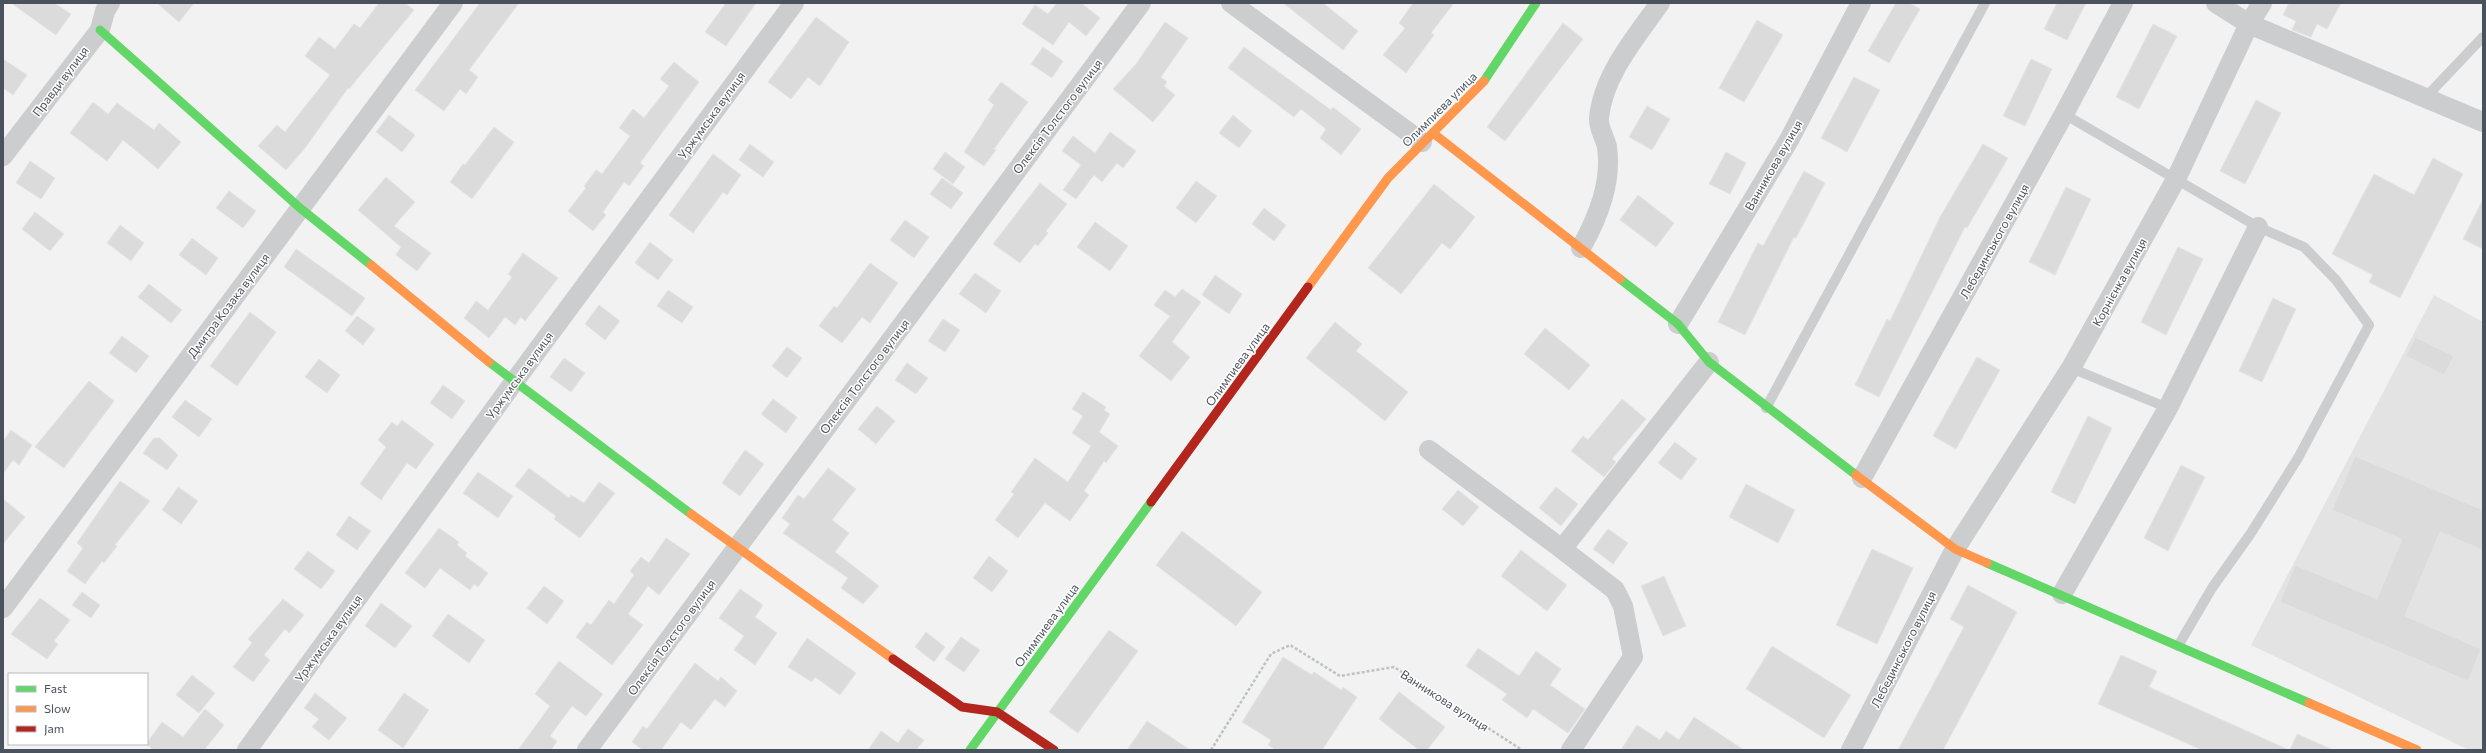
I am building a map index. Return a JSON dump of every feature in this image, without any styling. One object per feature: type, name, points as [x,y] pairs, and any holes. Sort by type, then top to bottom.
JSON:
[{"type":"street","name":"Дмитра Козака вулиця","points":[[3,608],[452,3]]},
{"type":"street","name":"Уржумська вулиця","points":[[247,750],[514,382],[794,3]]},
{"type":"street","name":"Олексія Толстого вулиця","points":[[587,750],[1141,3]]},
{"type":"street","points":[[1231,3],[1428,138],[1581,248],[1678,324],[1709,362],[1766,408],[1862,478],[1955,549],[2062,594],[2417,750]]},
{"type":"street","name":"Олимпиева улица","points":[[970,750],[1384,184],[1488,77],[1536,3]]},
{"type":"street","points":[[1581,248],[1594,224],[1608,179],[1607,147],[1599,119],[1606,86],[1634,40],[1660,3]]},
{"type":"street","name":"Ванникова вулиця","points":[[1678,324],[1789,140],[1861,3]]},
{"type":"street","name":"Лебединського вулиця","points":[[1862,478],[2064,114],[2123,3]]},
{"type":"street","points":[[2216,3],[2249,24],[2483,122]]},
{"type":"street","name":"Корнієнка вулиця","points":[[1955,549],[2072,368],[2176,179],[2249,24],[2262,3]]},
{"type":"street","name":"Правди вулиця","points":[[3,156],[100,30],[103,6]]},
{"type":"street","points":[[100,30],[300,208],[514,382],[736,548],[962,707],[997,712],[1054,750]]},
{"type":"street","points":[[2062,594],[2168,408],[2258,227]]},
{"type":"street","points":[[1562,549],[1709,362]]},
{"type":"street","points":[[1429,450],[1615,590],[1623,606],[1633,657],[1571,750]]},
{"type":"street","name":"Лебединського вулиця","points":[[1851,750],[1955,549]]},
{"type":"lane","points":[[1766,408],[1984,3]]},
{"type":"lane","points":[[2426,97],[2483,37]]},
{"type":"lane","points":[[2064,114],[2258,227],[2304,247],[2336,280],[2370,325],[2298,458],[2251,533],[2212,588],[2178,646]]},
{"type":"lane","points":[[2072,368],[2168,408]]},
{"type":"path","name":"Ванникова вулиця","points":[[1211,750],[1271,654],[1290,645],[1340,676],[1394,667],[1522,750]]},
{"type":"shaded area","points":[[2434,295],[2483,322],[2483,750],[2469,750],[2251,645]]},
{"type":"building","points":[[11,3],[54,3],[71,14],[56,35]]},
{"type":"building","points":[[157,3],[194,3],[179,22]]},
{"type":"building","points":[[379,3],[405,3],[414,10],[349,89],[348,88],[305,148],[286,170],[258,146],[277,125],[285,132],[330,75],[305,56],[319,37],[335,49],[354,24],[360,28]]},
{"type":"building","points":[[480,3],[519,3],[469,70],[478,77],[466,94],[460,89],[444,111],[415,90]]},
{"type":"building","points":[[726,3],[756,3],[726,46],[705,32]]},
{"type":"building","points":[[1057,3],[1081,3],[1100,18],[1086,36],[1069,22],[1053,45],[1022,24],[1035,5],[1048,14]]},
{"type":"building","points":[[1283,3],[1323,3],[1358,31],[1343,50]]},
{"type":"building","points":[[1413,3],[1454,3],[1431,33],[1434,35],[1406,73],[1383,55],[1405,28],[1399,23]]},
{"type":"building","points":[[1896,3],[1909,3],[1920,9],[1889,63],[1868,51]]},
{"type":"building","points":[[2057,3],[2086,3],[2067,40],[2044,29]]},
{"type":"building","points":[[2289,3],[2341,3],[2327,29],[2317,24],[2311,37],[2292,30],[2296,21],[2283,15]]},
{"type":"building","points":[[816,17],[849,42],[820,86],[808,77],[791,99],[768,82]]},
{"type":"building","points":[[1757,20],[1783,35],[1744,102],[1719,88]]},
{"type":"building","points":[[1165,22],[1188,38],[1161,77],[1167,82],[1164,86],[1175,95],[1153,122],[1113,89],[1136,64]]},
{"type":"building","points":[[1563,23],[1583,39],[1505,141],[1487,127]]},
{"type":"building","points":[[2153,24],[2177,36],[2139,109],[2116,97]]},
{"type":"building","points":[[1043,47],[1063,61],[1052,78],[1031,64]]},
{"type":"building","points":[[1244,47],[1331,110],[1333,107],[1361,129],[1341,155],[1320,138],[1326,129],[1301,109],[1294,117],[1228,68]]},
{"type":"building","points":[[3,59],[27,75],[13,95],[3,88]]},
{"type":"building","points":[[2031,59],[2052,69],[2025,126],[2003,116]]},
{"type":"building","points":[[674,62],[699,82],[640,163],[644,166],[629,186],[624,182],[603,212],[606,215],[593,231],[568,211],[586,188],[584,186],[596,170],[602,174],[630,136],[619,128],[633,109],[644,118],[669,86],[660,79]]},
{"type":"building","points":[[1854,77],[1880,90],[1847,152],[1821,138]]},
{"type":"building","points":[[1001,82],[1028,102],[994,149],[996,150],[984,166],[964,152],[994,105],[988,100]]},
{"type":"building","points":[[2256,100],[2281,113],[2245,184],[2220,171]]},
{"type":"building","points":[[93,102],[108,114],[117,103],[154,130],[159,123],[181,142],[158,169],[123,140],[107,161],[70,133]]},
{"type":"building","points":[[1647,106],[1670,119],[1652,150],[1629,137]]},
{"type":"building","points":[[389,115],[415,135],[402,152],[376,132]]},
{"type":"building","points":[[1233,115],[1252,131],[1239,148],[1219,133]]},
{"type":"building","points":[[494,127],[514,142],[472,199],[450,182]]},
{"type":"building","points":[[1110,132],[1136,151],[1123,168],[1117,163],[1102,182],[1094,175],[1076,199],[1063,190],[1081,165],[1062,151],[1073,136],[1095,153]]},
{"type":"building","points":[[750,144],[774,162],[763,177],[739,160]]},
{"type":"building","points":[[1983,144],[2008,158],[1967,228],[1965,227],[1879,397],[1855,385],[1887,319],[1890,321],[1940,217]]},
{"type":"building","points":[[945,152],[965,167],[953,184],[933,169]]},
{"type":"building","points":[[1726,152],[1746,163],[1730,194],[1709,184]]},
{"type":"building","points":[[713,154],[741,175],[727,195],[723,192],[693,233],[669,215]]},
{"type":"building","points":[[2433,158],[2463,174],[2400,298],[2369,282],[2373,275],[2332,254],[2374,174],[2414,195]]},
{"type":"building","points":[[30,161],[55,178],[41,199],[16,183]]},
{"type":"building","points":[[1804,171],[1825,183],[1796,238],[1794,237],[1745,335],[1718,322],[1758,243],[1763,246]]},
{"type":"building","points":[[386,177],[415,202],[394,226],[431,253],[417,271],[396,255],[401,247],[358,210]]},
{"type":"building","points":[[942,178],[963,193],[951,209],[930,194]]},
{"type":"building","points":[[1196,181],[1217,196],[1196,223],[1176,208]]},
{"type":"building","points":[[1040,183],[1067,204],[1046,231],[1048,233],[1038,246],[1035,244],[1020,263],[993,244]]},
{"type":"building","points":[[1434,184],[1475,217],[1450,249],[1442,243],[1401,294],[1368,268]]},
{"type":"building","points":[[2066,187],[2091,199],[2055,275],[2029,262]]},
{"type":"building","points":[[229,191],[256,211],[243,228],[216,208]]},
{"type":"building","points":[[1638,195],[1674,223],[1656,247],[1620,220]]},
{"type":"building","points":[[2483,199],[2483,249],[2463,239]]},
{"type":"building","points":[[1264,208],[1286,225],[1274,241],[1252,224]]},
{"type":"building","points":[[35,212],[64,234],[50,251],[22,229]]},
{"type":"building","points":[[905,220],[929,237],[914,258],[890,240]]},
{"type":"building","points":[[1095,222],[1128,246],[1110,271],[1077,247]]},
{"type":"building","points":[[120,225],[144,243],[131,261],[107,243]]},
{"type":"building","points":[[192,238],[218,258],[206,275],[179,255]]},
{"type":"building","points":[[650,242],[673,260],[658,280],[635,263]]},
{"type":"building","points":[[2178,247],[2203,259],[2166,335],[2141,322]]},
{"type":"building","points":[[296,249],[365,298],[352,316],[284,267]]},
{"type":"building","points":[[523,253],[558,278],[525,321],[521,317],[515,325],[505,317],[489,338],[464,318],[476,301],[488,310],[512,277],[508,274]]},
{"type":"building","points":[[870,263],[898,283],[870,323],[862,317],[842,343],[819,326],[834,306],[837,308]]},
{"type":"building","points":[[975,273],[1001,291],[986,313],[959,294]]},
{"type":"building","points":[[1215,275],[1242,294],[1229,314],[1202,295]]},
{"type":"building","points":[[149,284],[182,310],[171,323],[138,297]]},
{"type":"building","points":[[1182,289],[1201,302],[1172,342],[1190,357],[1171,381],[1139,356],[1170,316],[1154,305],[1165,290],[1175,297]]},
{"type":"building","points":[[668,290],[693,307],[682,323],[657,306]]},
{"type":"building","points":[[2273,298],[2296,309],[2262,382],[2239,371]]},
{"type":"building","points":[[599,305],[620,321],[605,340],[585,324]]},
{"type":"building","points":[[250,312],[276,332],[237,386],[210,366]]},
{"type":"building","points":[[357,316],[375,329],[363,345],[345,331]]},
{"type":"building","points":[[943,319],[960,330],[945,352],[928,341]]},
{"type":"building","points":[[1335,322],[1362,344],[1356,351],[1408,392],[1385,421],[1306,358]]},
{"type":"building","points":[[1545,328],[1590,365],[1569,390],[1524,354]]},
{"type":"building","points":[[122,336],[149,356],[136,373],[109,353]]},
{"type":"building","points":[[2415,337],[2454,356],[2444,375],[2406,356]]},
{"type":"building","points":[[787,347],[802,358],[787,378],[772,366]]},
{"type":"building","points":[[1977,357],[2000,370],[1956,449],[1933,436]]},
{"type":"building","points":[[564,358],[585,373],[571,392],[550,377]]},
{"type":"building","points":[[319,359],[340,375],[327,393],[305,377]]},
{"type":"building","points":[[907,363],[928,378],[916,394],[895,380]]},
{"type":"building","points":[[89,381],[114,401],[64,468],[35,447]]},
{"type":"building","points":[[443,385],[465,401],[452,419],[430,403]]},
{"type":"building","points":[[1083,392],[1106,407],[1104,410],[1110,414],[1099,432],[1118,446],[1106,463],[1104,461],[1084,491],[1089,495],[1070,521],[1045,503],[1018,538],[995,520],[1014,494],[1011,492],[1035,458],[1068,482],[1091,446],[1072,433],[1083,416],[1072,409]]},
{"type":"building","points":[[773,399],[797,417],[786,433],[761,414]]},
{"type":"building","points":[[1622,399],[1646,419],[1612,459],[1616,462],[1604,477],[1571,451],[1583,436],[1588,440]]},
{"type":"building","points":[[185,400],[212,419],[199,437],[172,417]]},
{"type":"building","points":[[877,406],[895,421],[876,444],[858,429]]},
{"type":"building","points":[[2088,416],[2112,428],[2075,504],[2051,492]]},
{"type":"building","points":[[402,420],[434,444],[416,469],[407,463],[381,500],[360,484],[386,447],[378,440],[392,422],[397,426]]},
{"type":"building","points":[[11,430],[32,445],[19,465],[13,460],[3,474],[3,442]]},
{"type":"building","points":[[154,438],[160,438],[178,455],[167,470],[143,453]]},
{"type":"building","points":[[1675,442],[1697,459],[1681,480],[1658,463]]},
{"type":"building","points":[[745,450],[764,464],[740,496],[722,483]]},
{"type":"building","points":[[2355,456],[2483,510],[2483,550],[2440,532],[2405,616],[2481,649],[2468,681],[2280,602],[2295,565],[2377,599],[2402,539],[2332,510]]},
{"type":"building","points":[[2181,465],[2205,477],[2168,551],[2144,538]]},
{"type":"building","points":[[529,468],[569,498],[571,495],[584,503],[599,482],[615,493],[580,538],[554,519],[556,516],[515,486]]},
{"type":"building","points":[[828,468],[856,489],[832,520],[849,533],[835,552],[879,586],[863,604],[841,588],[848,578],[783,533],[790,524],[782,518],[798,495],[804,499]]},
{"type":"building","points":[[478,472],[513,496],[498,518],[463,493]]},
{"type":"building","points":[[120,481],[150,501],[115,545],[117,546],[104,563],[102,561],[85,584],[67,571],[83,548],[77,543]]},
{"type":"building","points":[[1746,484],[1795,510],[1778,543],[1729,517]]},
{"type":"building","points":[[178,487],[198,501],[181,524],[162,510]]},
{"type":"building","points":[[1556,487],[1578,504],[1561,526],[1539,508]]},
{"type":"building","points":[[1458,490],[1479,507],[1463,526],[1442,509]]},
{"type":"building","points":[[3,499],[25,517],[3,544]]},
{"type":"building","points":[[349,516],[371,531],[357,550],[336,535]]},
{"type":"building","points":[[439,528],[459,542],[457,545],[467,553],[465,556],[488,573],[478,587],[474,584],[470,590],[440,568],[425,588],[405,573]]},
{"type":"building","points":[[1608,529],[1628,543],[1613,564],[1593,549]]},
{"type":"building","points":[[1182,531],[1262,592],[1236,626],[1156,565]]},
{"type":"building","points":[[666,538],[690,554],[659,595],[648,586],[628,614],[643,625],[612,665],[576,637],[587,622],[591,625],[609,600],[614,604],[634,575],[630,571],[641,557],[649,563]]},
{"type":"building","points":[[1872,549],[1913,568],[1877,644],[1836,625]]},
{"type":"building","points":[[1521,550],[1567,585],[1547,611],[1501,576]]},
{"type":"building","points":[[308,551],[335,571],[321,589],[294,569]]},
{"type":"building","points":[[989,556],[1008,571],[992,592],[973,578]]},
{"type":"building","points":[[1664,576],[1686,626],[1663,636],[1641,586]]},
{"type":"building","points":[[1968,585],[2017,612],[1943,750],[1898,750],[1964,627],[1950,619]]},
{"type":"building","points":[[544,586],[564,601],[547,624],[527,608]]},
{"type":"building","points":[[740,589],[763,605],[755,617],[777,633],[755,665],[734,650],[744,636],[719,618]]},
{"type":"building","points":[[82,592],[100,605],[91,618],[72,605]]},
{"type":"building","points":[[40,598],[70,620],[54,641],[58,644],[47,659],[11,634]]},
{"type":"building","points":[[283,599],[304,615],[289,633],[285,629],[264,655],[270,660],[253,682],[233,667],[252,643],[248,639]]},
{"type":"building","points":[[381,603],[412,626],[395,648],[365,626]]},
{"type":"building","points":[[448,614],[485,640],[469,663],[432,636]]},
{"type":"building","points":[[1109,630],[1138,651],[1078,733],[1049,712]]},
{"type":"building","points":[[926,632],[945,647],[934,662],[915,647]]},
{"type":"building","points":[[961,637],[980,650],[964,672],[945,659]]},
{"type":"building","points":[[807,638],[856,673],[840,695],[815,677],[812,682],[788,667]]},
{"type":"building","points":[[1772,646],[1851,695],[1824,738],[1746,689]]},
{"type":"building","points":[[1478,648],[1519,676],[1536,651],[1561,669],[1550,685],[1585,709],[1568,733],[1533,709],[1527,718],[1502,700],[1507,694],[1466,666]]},
{"type":"building","points":[[2121,655],[2157,671],[2149,687],[2289,750],[2202,750],[2098,704]]},
{"type":"building","points":[[1283,657],[1312,675],[1314,672],[1341,690],[1343,687],[1357,697],[1322,750],[1276,750],[1268,745],[1271,740],[1242,722]]},
{"type":"building","points":[[559,661],[603,694],[586,716],[572,706],[550,736],[557,741],[551,750],[518,750],[550,706],[535,694]]},
{"type":"building","points":[[695,663],[718,681],[721,677],[737,691],[725,707],[715,699],[691,730],[681,722],[661,750],[643,750],[632,742],[643,726],[647,729]]},
{"type":"building","points":[[192,675],[215,693],[199,713],[176,695]]},
{"type":"building","points":[[1399,692],[1445,727],[1427,750],[1419,750],[1379,719]]},
{"type":"building","points":[[315,693],[347,718],[329,740],[312,727],[319,719],[304,708]]},
{"type":"building","points":[[404,693],[429,710],[403,748],[378,730]]},
{"type":"building","points":[[205,709],[224,725],[204,750],[154,750],[147,745],[148,741],[162,722],[183,737]]},
{"type":"building","points":[[1694,717],[1744,750],[1621,750],[1637,725],[1660,740],[1666,731],[1679,740]]},
{"type":"building","points":[[1147,721],[1190,750],[1127,750]]},
{"type":"building","points":[[908,729],[924,740],[916,750],[868,750],[881,731],[898,743]]},
{"type":"building","points":[[2297,734],[2333,750],[2290,750]]},
{"type":"traffic: fast","points":[[1484,81],[1536,3]]},
{"type":"traffic: fast","points":[[100,30],[300,208],[371,265]]},
{"type":"traffic: fast","points":[[1620,279],[1678,324],[1709,362],[1856,475]]},
{"type":"traffic: fast","points":[[489,362],[691,514]]},
{"type":"traffic: fast","points":[[970,750],[1151,502]]},
{"type":"traffic: fast","points":[[1987,563],[2309,703]]},
{"type":"traffic: slow","points":[[1308,287],[1388,178],[1484,81]]},
{"type":"traffic: slow","points":[[1433,133],[1620,279]]},
{"type":"traffic: slow","points":[[371,265],[489,362]]},
{"type":"traffic: slow","points":[[1856,475],[1955,549],[1987,563]]},
{"type":"traffic: slow","points":[[691,514],[893,659]]},
{"type":"traffic: slow","points":[[2309,703],[2417,750]]},
{"type":"traffic: jam","points":[[1151,502],[1308,287]]},
{"type":"traffic: jam","points":[[893,659],[962,707],[997,712],[1054,750]]}]
